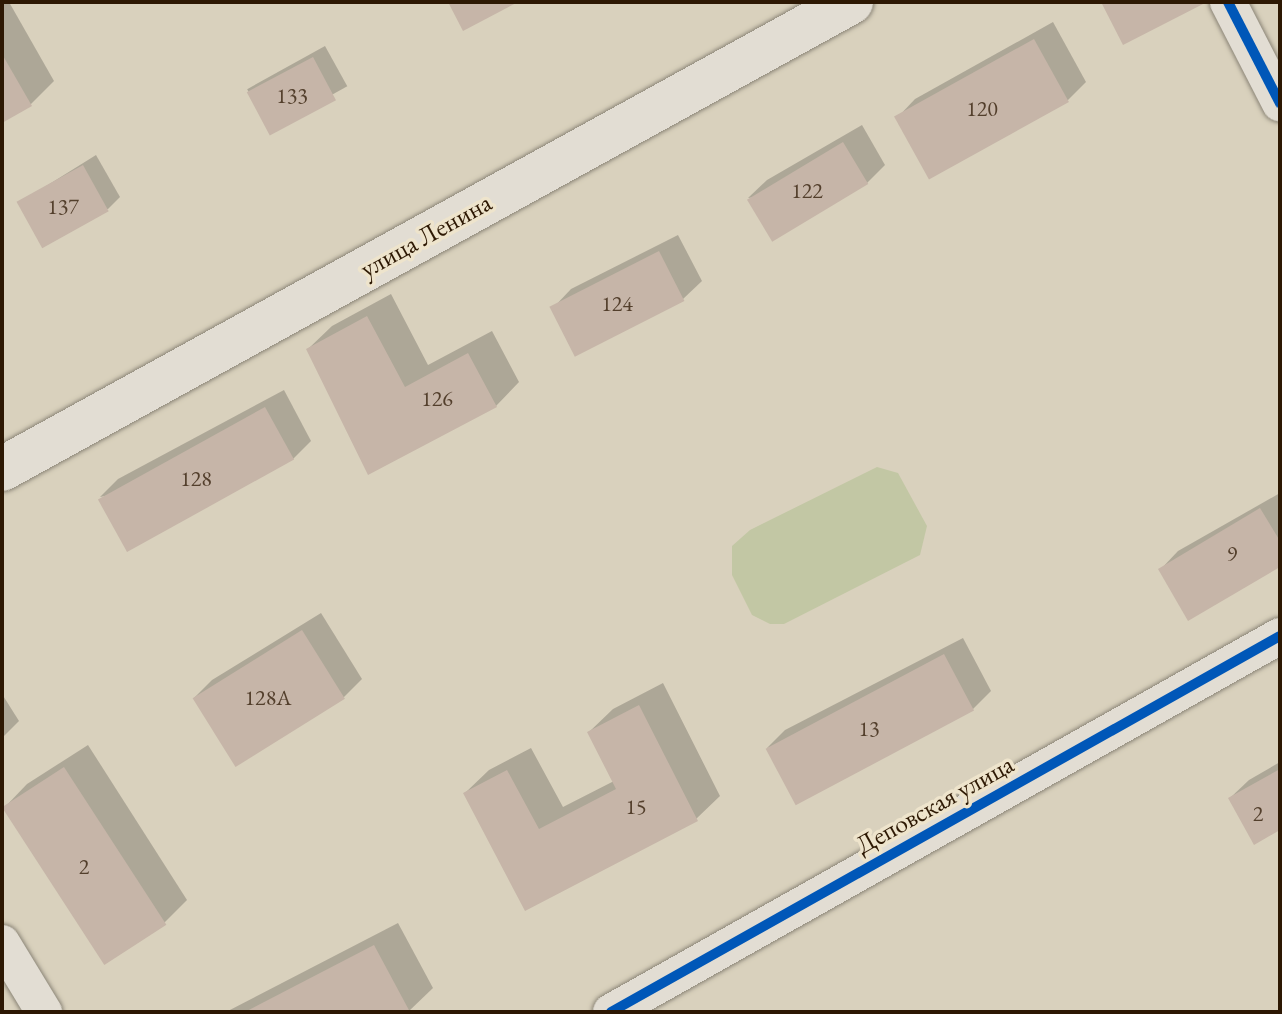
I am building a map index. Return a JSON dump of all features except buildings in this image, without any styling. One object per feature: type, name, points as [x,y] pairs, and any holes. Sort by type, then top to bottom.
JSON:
[{"type":"main road","name":"улица Ленина","points":[[2,469],[851,2]]},
{"type":"street","points":[[1228,2],[1280,103]]},
{"type":"street","name":"Деповская улица","points":[[611,1012],[1280,636]]},
{"type":"street","points":[[2,943],[44,1012]]},
{"type":"green space","points":[[877,467],[898,473],[927,526],[920,555],[784,624],[770,624],[752,615],[732,575],[732,546],[750,530]]},
{"type":"cycle path","points":[[1228,2],[1280,103]]},
{"type":"cycle path","points":[[611,1012],[1280,636]]}]
